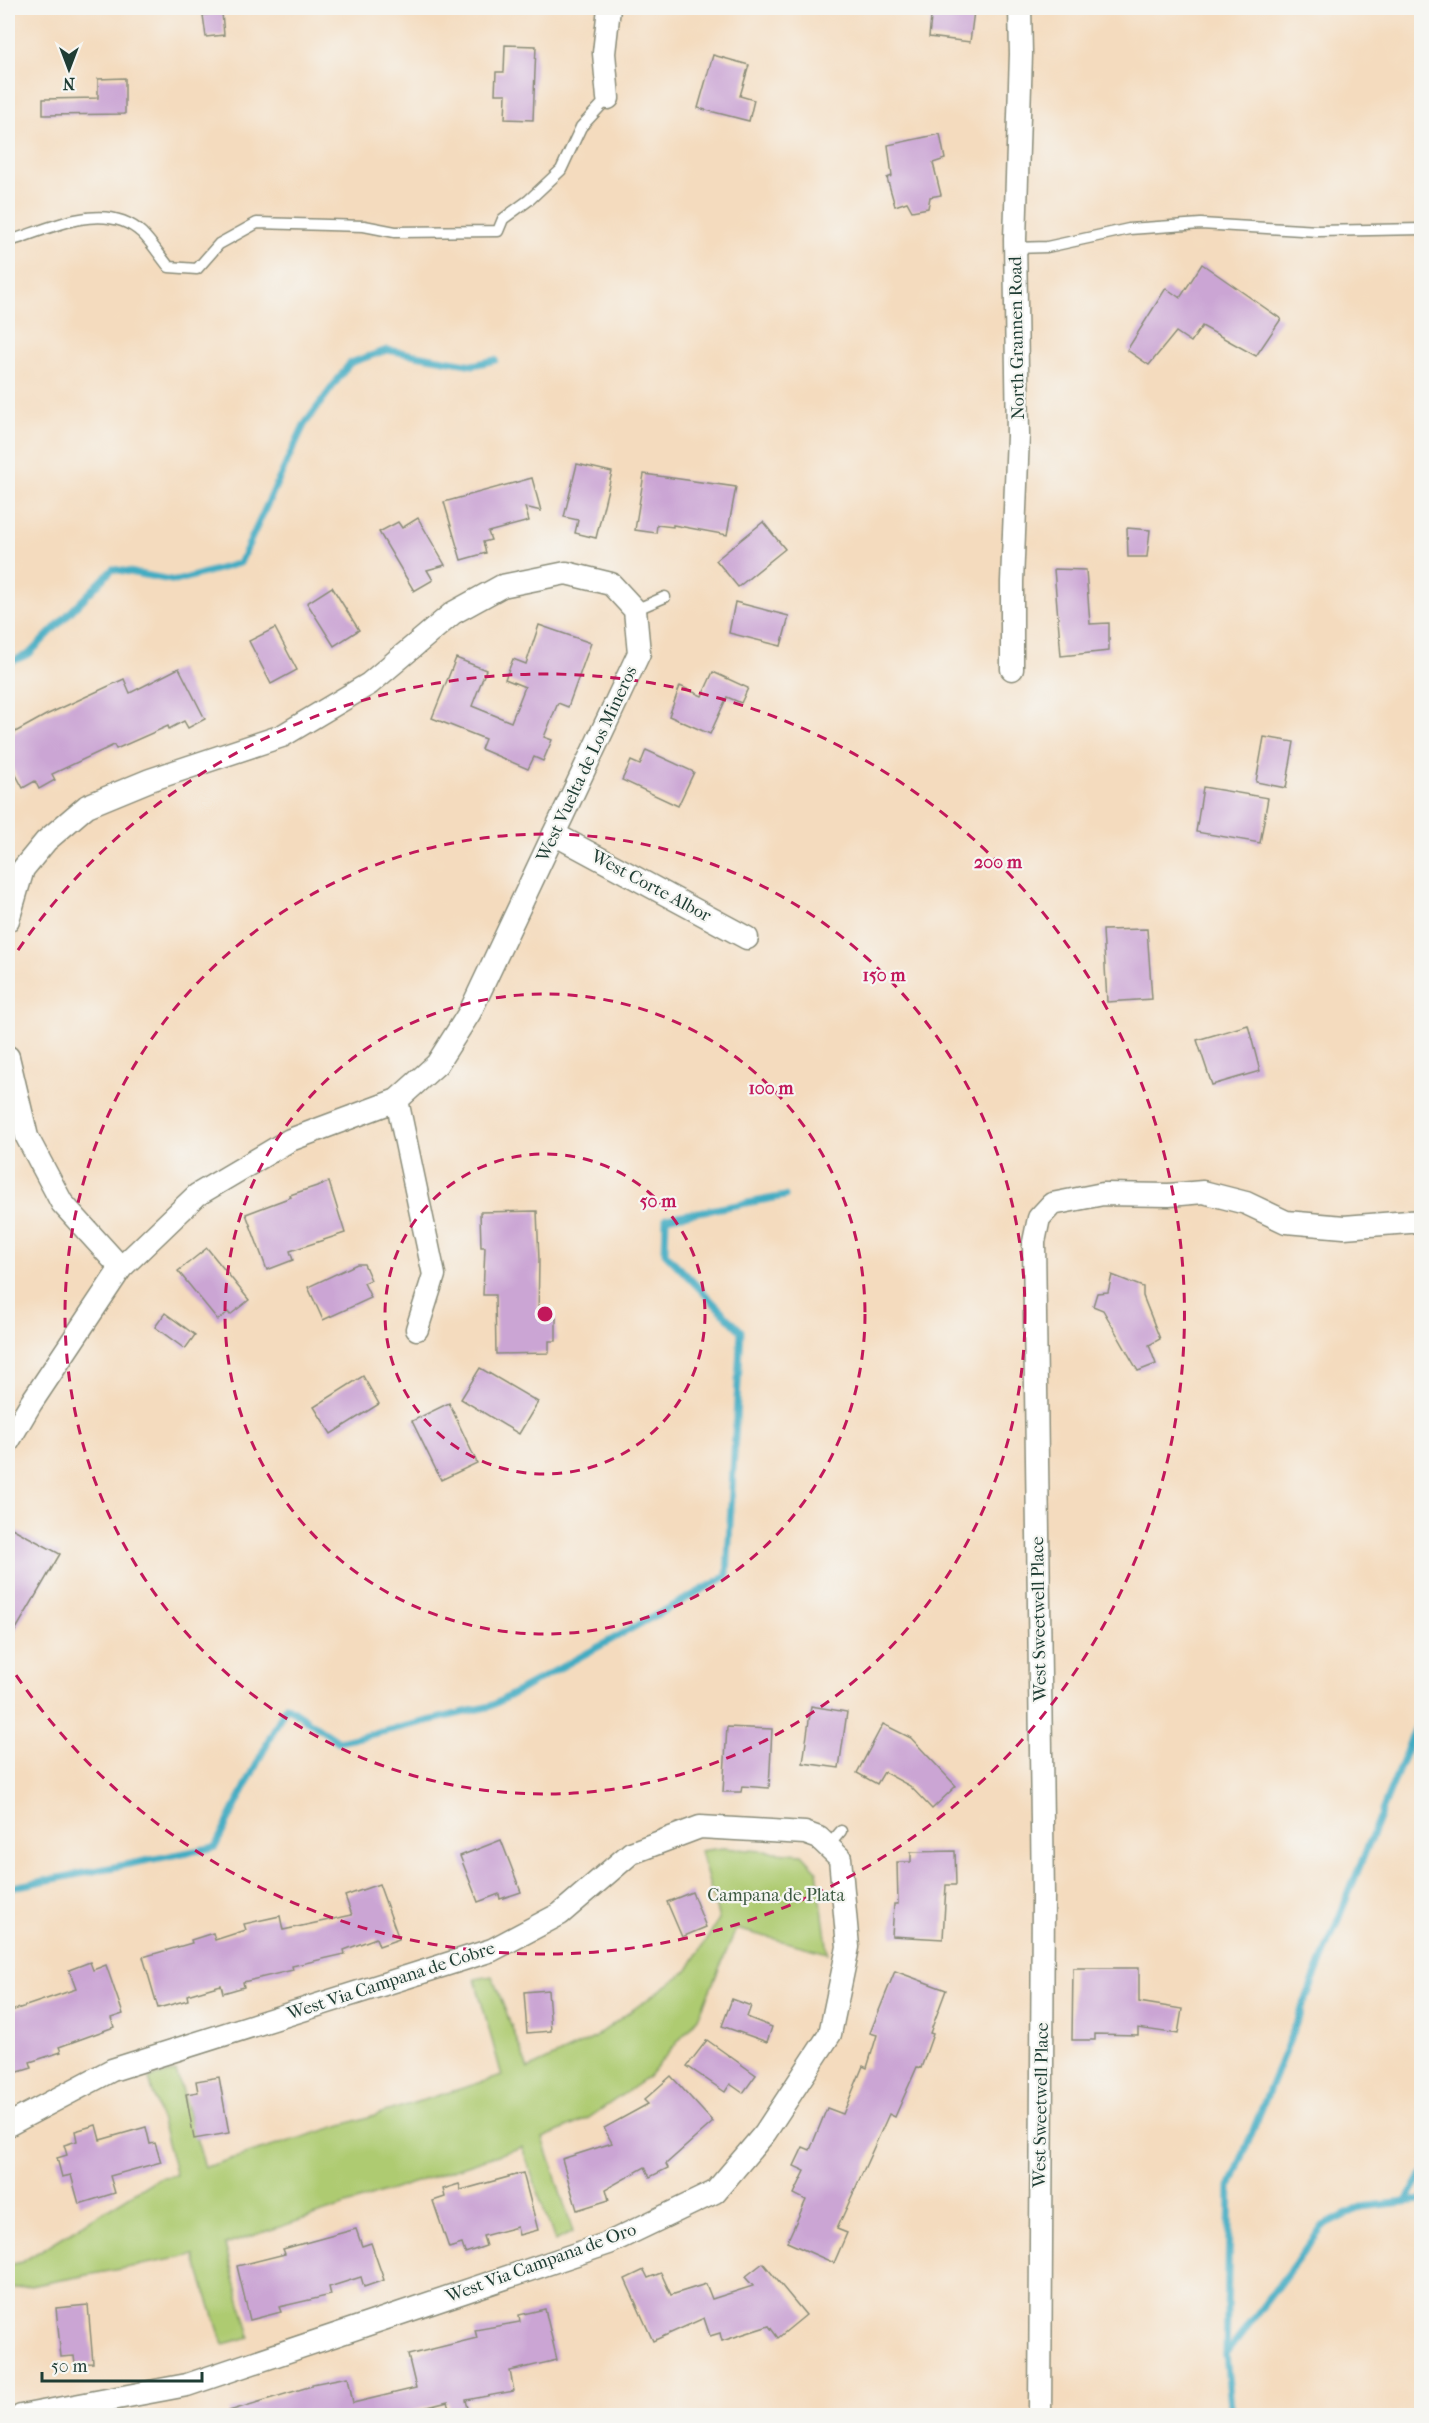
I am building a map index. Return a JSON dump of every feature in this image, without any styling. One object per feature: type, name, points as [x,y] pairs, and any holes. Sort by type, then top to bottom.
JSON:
[{"type":"street","points":[[608,98],[604,53],[609,8]]},
{"type":"street","name":"North Grannen Road","points":[[1012,669],[1012,582],[1018,436],[1015,248],[1021,54],[1020,8]]},
{"type":"street","points":[[8,920],[23,869],[46,841],[87,806],[150,780],[282,736],[369,684],[453,613],[502,586],[566,573],[611,584],[635,610]]},
{"type":"street","name":"West Vuelta de Los Mineros","points":[[397,1100],[437,1064],[470,1012],[639,653],[635,610]]},
{"type":"street","name":"West Corte Albor","points":[[554,834],[747,938]]},
{"type":"street","points":[[8,1057],[27,1137],[62,1203],[122,1268]]},
{"type":"street","points":[[8,1442],[31,1403],[122,1268],[196,1196],[290,1140],[397,1100],[434,1275],[417,1329]]},
{"type":"street","name":"West Sweetwell Place","points":[[1040,2415],[1043,1896],[1034,1242],[1039,1218],[1052,1204],[1103,1194],[1168,1195],[1203,1192],[1246,1203],[1286,1222],[1344,1227],[1422,1221]]},
{"type":"street","name":"West Via Campana de Cobre","points":[[8,2125],[112,2070],[492,1950],[560,1914],[631,1853],[700,1827],[805,1833],[819,1838],[835,1838]]},
{"type":"street","name":"West Via Campana de Oro","points":[[21,2415],[187,2385],[609,2243],[715,2192],[765,2133],[830,2034],[848,1947],[840,1858],[835,1838]]},
{"type":"lane","points":[[8,239],[13,240],[85,217],[121,219],[142,233],[169,267],[196,268],[219,244],[257,224],[363,226],[394,232],[498,231],[503,219],[529,200],[561,170],[581,127],[608,98]]},
{"type":"lane","points":[[1015,248],[1047,247],[1129,229],[1201,224],[1318,231],[1422,229]]},
{"type":"lane","points":[[635,610],[666,597]]},
{"type":"green space","name":"Campana de Plata","points":[[723,1848],[802,1854],[817,1870],[828,1953],[736,1929],[698,2018],[648,2077],[587,2119],[543,2138],[573,2232],[555,2241],[522,2147],[225,2245],[250,2337],[223,2344],[194,2255],[8,2290],[8,2265],[22,2262],[158,2178],[176,2175],[149,2078],[176,2072],[205,2167],[502,2076],[475,1979],[492,1976],[528,2069],[592,2039],[688,1970],[719,1919],[700,1851]]},
{"type":"building","points":[[932,8],[974,11],[970,42],[929,37]]},
{"type":"building","points":[[222,13],[224,35],[206,37],[203,15]]},
{"type":"building","points":[[505,45],[536,46],[533,120],[505,119],[506,94],[495,94],[496,72],[504,72]]},
{"type":"building","points":[[713,55],[749,65],[740,96],[754,100],[749,121],[698,108]]},
{"type":"building","points":[[125,78],[125,114],[43,115],[43,99],[98,98],[98,79]]},
{"type":"building","points":[[940,134],[945,159],[933,163],[941,195],[930,197],[928,208],[912,211],[907,202],[895,206],[887,178],[892,176],[888,145]]},
{"type":"building","points":[[1202,264],[1281,319],[1256,356],[1202,326],[1191,342],[1176,332],[1149,365],[1127,350],[1166,288],[1180,298]]},
{"type":"building","points":[[577,464],[612,472],[596,538],[575,533],[578,520],[564,517]]},
{"type":"building","points":[[644,474],[736,487],[727,535],[673,525],[673,527],[657,525],[656,533],[635,530]]},
{"type":"building","points":[[532,478],[541,511],[525,507],[529,521],[488,532],[491,540],[483,542],[486,553],[461,560],[444,502]]},
{"type":"building","points":[[418,518],[445,565],[427,570],[433,580],[414,591],[379,532],[398,522],[402,528]]},
{"type":"building","points":[[763,522],[785,549],[738,587],[716,560]]},
{"type":"building","points":[[1127,528],[1150,530],[1147,557],[1128,557]]},
{"type":"building","points":[[1054,569],[1086,570],[1090,624],[1109,623],[1109,651],[1061,656]]},
{"type":"building","points":[[332,587],[359,630],[334,646],[307,603]]},
{"type":"building","points":[[735,602],[789,616],[781,646],[729,633]]},
{"type":"building","points":[[539,625],[591,643],[568,707],[558,703],[544,737],[552,740],[543,761],[534,757],[528,769],[481,749],[485,739],[432,718],[456,658],[486,670],[472,706],[511,722],[525,687],[505,679],[513,659],[526,664]]},
{"type":"building","points":[[275,628],[297,670],[271,684],[249,641]]},
{"type":"building","points":[[179,668],[205,719],[188,728],[184,721],[169,729],[168,726],[116,749],[114,745],[52,774],[55,780],[39,789],[35,781],[23,788],[8,760],[8,736],[46,715],[124,679],[130,693]]},
{"type":"building","points":[[713,672],[748,688],[741,703],[727,697],[710,734],[669,716],[680,686],[702,696]]},
{"type":"building","points":[[1264,737],[1294,742],[1286,788],[1256,782]]},
{"type":"building","points":[[646,750],[694,772],[678,806],[622,780],[631,761],[640,765]]},
{"type":"building","points":[[1203,787],[1268,798],[1260,843],[1196,832]]},
{"type":"building","points":[[1147,929],[1152,999],[1107,1002],[1103,930]]},
{"type":"building","points":[[1248,1025],[1260,1071],[1212,1085],[1197,1040]]},
{"type":"building","points":[[329,1182],[345,1233],[290,1251],[293,1260],[267,1270],[246,1214],[291,1197],[290,1195]]},
{"type":"building","points":[[537,1211],[538,1319],[556,1318],[556,1341],[549,1341],[549,1353],[496,1354],[495,1295],[483,1295],[485,1247],[481,1247],[480,1212]]},
{"type":"building","points":[[207,1248],[249,1300],[230,1315],[228,1312],[218,1320],[178,1271]]},
{"type":"building","points":[[357,1264],[364,1264],[371,1280],[364,1283],[371,1298],[323,1320],[308,1287]]},
{"type":"building","points":[[1112,1275],[1143,1287],[1143,1296],[1160,1339],[1149,1345],[1156,1364],[1138,1371],[1103,1310],[1093,1306],[1097,1293],[1108,1292]]},
{"type":"building","points":[[165,1313],[195,1335],[185,1349],[155,1327]]},
{"type":"building","points":[[480,1368],[538,1402],[519,1434],[461,1399]]},
{"type":"building","points":[[363,1376],[379,1404],[331,1434],[314,1407]]},
{"type":"building","points":[[449,1403],[477,1463],[441,1480],[412,1421]]},
{"type":"building","points":[[8,1526],[60,1554],[8,1643]]},
{"type":"building","points":[[811,1706],[847,1712],[839,1768],[803,1763]]},
{"type":"building","points":[[883,1724],[911,1738],[956,1786],[932,1809],[910,1786],[884,1772],[877,1784],[857,1773]]},
{"type":"building","points":[[727,1727],[772,1729],[769,1788],[742,1786],[741,1792],[723,1792]]},
{"type":"building","points":[[501,1840],[521,1892],[500,1899],[499,1894],[478,1902],[460,1856]]},
{"type":"building","points":[[955,1851],[956,1885],[946,1885],[943,1939],[892,1936],[894,1904],[898,1904],[897,1862],[911,1862],[911,1852]]},
{"type":"building","points":[[379,1884],[399,1939],[379,1946],[376,1938],[344,1950],[345,1954],[292,1966],[293,1970],[243,1982],[244,1987],[223,1993],[221,1985],[187,1995],[188,2000],[158,2008],[143,1957],[192,1943],[191,1940],[213,1933],[215,1940],[246,1930],[244,1924],[280,1916],[283,1930],[352,1915],[345,1896]]},
{"type":"building","points":[[692,1892],[706,1927],[682,1937],[667,1902]]},
{"type":"building","points":[[90,1962],[93,1970],[106,1965],[123,2014],[111,2018],[114,2027],[59,2047],[61,2052],[30,2062],[32,2068],[8,2075],[8,2012],[76,1989],[69,1970]]},
{"type":"building","points":[[1073,1968],[1139,1968],[1139,2002],[1182,2009],[1178,2034],[1138,2028],[1138,2035],[1095,2034],[1095,2040],[1072,2040]]},
{"type":"building","points":[[895,1971],[946,1990],[930,2033],[933,2034],[921,2068],[917,2067],[895,2117],[889,2114],[837,2229],[847,2233],[834,2263],[787,2242],[806,2200],[794,2194],[805,2171],[794,2166],[803,2147],[810,2150],[827,2108],[843,2114],[863,2066],[867,2068],[877,2035],[870,2033]]},
{"type":"building","points":[[548,1990],[551,2031],[527,2033],[524,1992]]},
{"type":"building","points":[[732,1999],[751,2006],[747,2017],[772,2027],[767,2042],[722,2026]]},
{"type":"building","points":[[707,2040],[756,2075],[743,2093],[730,2084],[725,2092],[687,2066]]},
{"type":"building","points":[[671,2076],[713,2122],[666,2164],[668,2168],[650,2177],[645,2167],[606,2189],[609,2200],[577,2210],[562,2159],[612,2143],[604,2128],[648,2104],[644,2100]]},
{"type":"building","points":[[219,2077],[229,2133],[194,2139],[186,2094],[198,2092],[196,2081]]},
{"type":"building","points":[[96,2125],[100,2140],[146,2127],[150,2144],[155,2143],[161,2162],[110,2176],[115,2193],[79,2204],[71,2175],[62,2177],[57,2158],[67,2155],[64,2145],[77,2141],[75,2131]]},
{"type":"building","points":[[523,2173],[538,2230],[519,2235],[517,2227],[483,2236],[486,2246],[465,2253],[462,2244],[449,2248],[433,2201],[445,2197],[443,2189],[459,2184],[461,2190]]},
{"type":"building","points":[[356,2229],[362,2246],[371,2243],[384,2280],[364,2287],[361,2277],[329,2287],[331,2295],[279,2307],[281,2312],[250,2320],[237,2266],[285,2254],[283,2249]]},
{"type":"building","points":[[763,2263],[806,2315],[778,2338],[769,2326],[722,2341],[720,2333],[710,2336],[704,2318],[653,2341],[625,2279],[644,2270],[648,2278],[661,2273],[671,2295],[706,2284],[712,2299],[753,2286],[745,2277]]},
{"type":"building","points":[[88,2305],[93,2363],[75,2364],[74,2356],[61,2357],[56,2308]]},
{"type":"building","points":[[545,2309],[557,2360],[510,2371],[514,2391],[466,2400],[468,2408],[451,2412],[448,2402],[408,2412],[409,2415],[230,2415],[229,2411],[312,2386],[312,2384],[348,2377],[353,2403],[416,2388],[408,2355],[477,2338],[475,2330],[520,2322],[519,2315]]},
{"type":"waterway","points":[[8,663],[29,654],[113,569],[176,581],[240,563],[304,425],[350,363],[387,350],[473,365],[495,360]]},
{"type":"waterway","points":[[8,1888],[215,1847],[286,1706],[339,1742],[491,1706],[727,1576],[741,1331],[665,1253],[666,1218],[785,1196]]},
{"type":"waterway","points":[[1232,2416],[1226,2355],[1230,2187],[1422,1712]]},
{"type":"waterway","points":[[1406,2201],[1422,2175]]},
{"type":"waterway","points":[[1226,2355],[1323,2226],[1361,2207],[1422,2200]]}]
